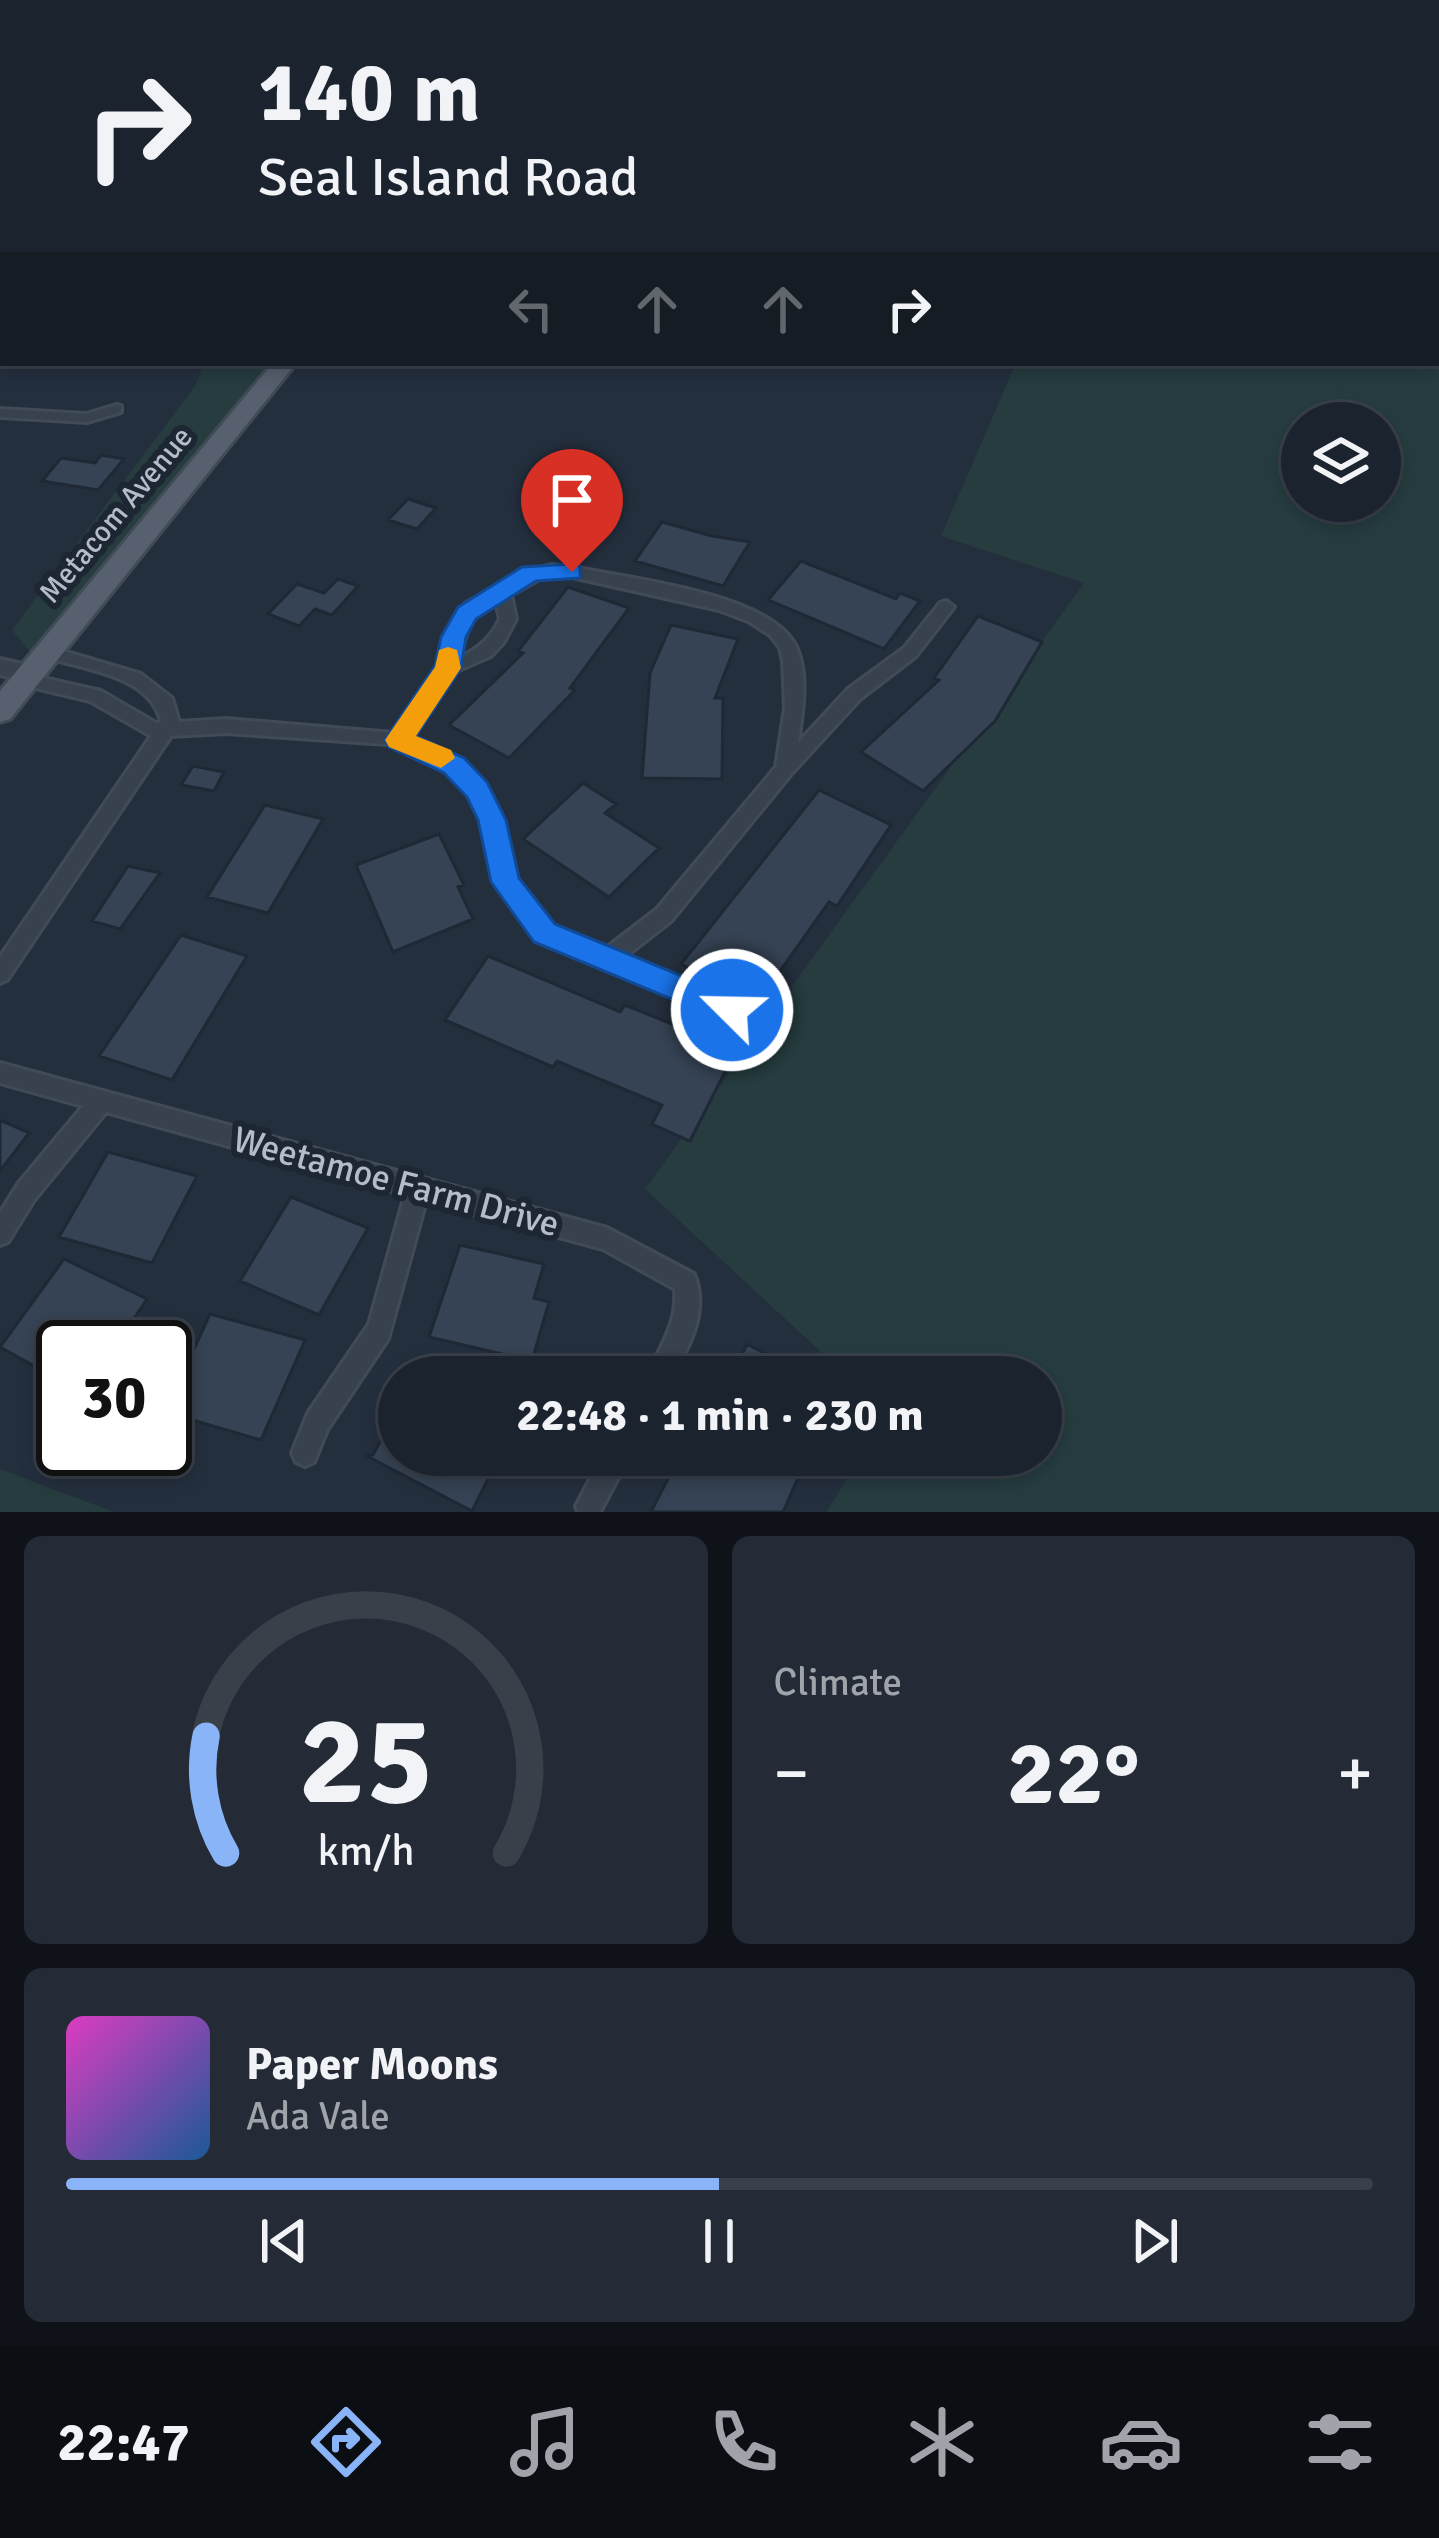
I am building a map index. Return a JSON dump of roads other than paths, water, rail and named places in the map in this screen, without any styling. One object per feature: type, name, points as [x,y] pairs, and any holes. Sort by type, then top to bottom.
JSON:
[{"type":"main road","name":"Metacom Avenue","points":[[0,711],[283,366]]},
{"type":"street","points":[[0,413],[87,418],[116,409]]},
{"type":"street","points":[[399,740],[448,668],[453,637],[466,613],[531,573],[556,570],[744,611],[767,622],[790,650],[793,711],[785,769]]},
{"type":"street","points":[[448,668],[477,659],[502,634],[509,609],[502,593]]},
{"type":"street","points":[[608,958],[664,915],[785,769],[854,694],[910,652],[946,607]]},
{"type":"street","points":[[0,667],[124,673],[166,703],[168,731],[0,974]]},
{"type":"street","points":[[33,668],[103,700],[144,728],[226,726],[399,740],[454,766],[477,790],[492,820],[506,882],[544,933],[732,1010]]},
{"type":"street","points":[[103,700],[124,673]]},
{"type":"street","name":"Weetamoe Farm Drive","points":[[0,1073],[607,1239],[686,1282],[687,1324],[670,1356]]},
{"type":"street","points":[[0,1234],[26,1192],[101,1101]]},
{"type":"street","points":[[305,1454],[317,1421],[379,1330],[418,1190]]},
{"type":"street","points":[[590,1506],[606,1476]]}]
